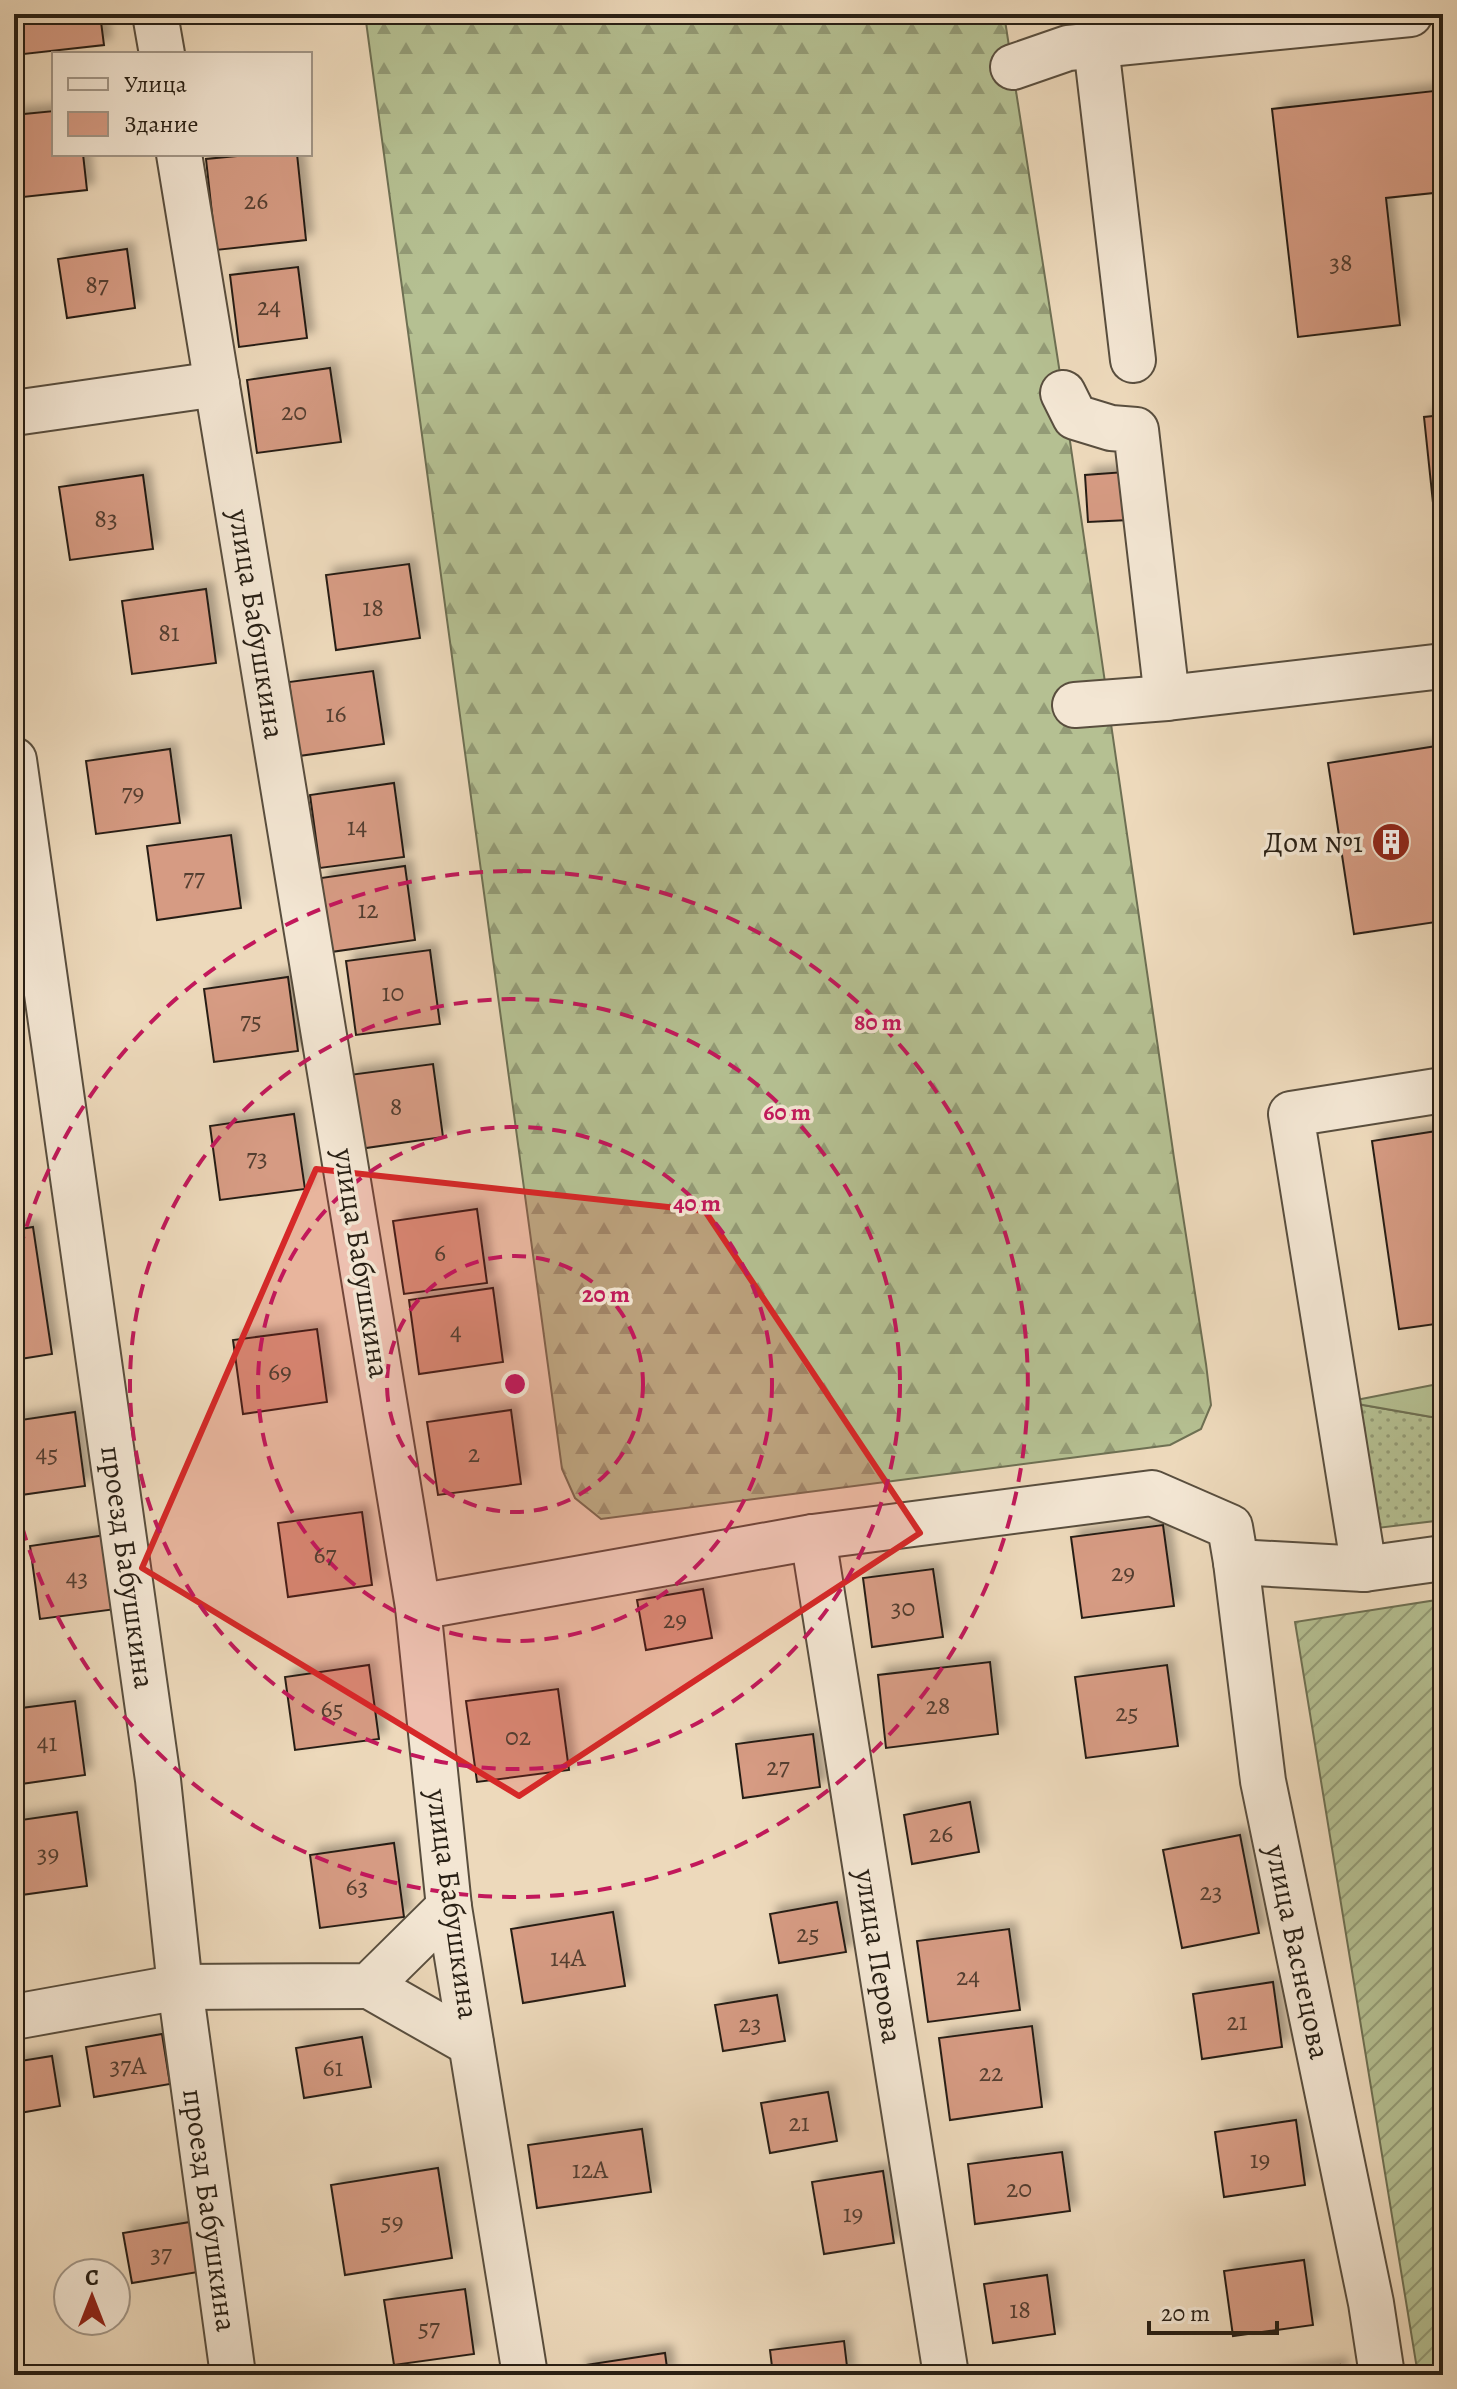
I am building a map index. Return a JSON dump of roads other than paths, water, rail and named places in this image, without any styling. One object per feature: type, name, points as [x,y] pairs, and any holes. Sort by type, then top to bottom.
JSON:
[{"type":"street","points":[[155,14],[162,52]]},
{"type":"street","points":[[1013,67],[1068,48],[1410,14]]},
{"type":"street","points":[[1096,46],[1133,360]]},
{"type":"street","name":"улица Бабушкина","points":[[179,156],[418,1607],[449,1907],[525,2375]]},
{"type":"street","points":[[14,413],[217,384]]},
{"type":"street","points":[[1063,393],[1075,417],[1111,428],[1136,430],[1167,698]]},
{"type":"street","points":[[1075,705],[1167,698],[1443,666]]},
{"type":"street","name":"проезд Бабушкина","points":[[14,760],[158,1780],[180,1987],[233,2375]]},
{"type":"street","points":[[1364,1569],[1291,1114],[1443,1090]]},
{"type":"street","points":[[418,1607],[813,1537],[1152,1493],[1233,1545],[1364,1569],[1443,1558]]},
{"type":"street","name":"улица Перова","points":[[813,1537],[946,2375]]},
{"type":"street","name":"улица Васнецова","points":[[1233,1545],[1263,1781],[1371,2303],[1382,2375]]},
{"type":"street","points":[[369,1986],[449,1907]]},
{"type":"street","points":[[14,2017],[180,1987],[369,1986],[471,2044]]},
{"type":"place","name":"Дом №1","points":[[1391,842]]}]
